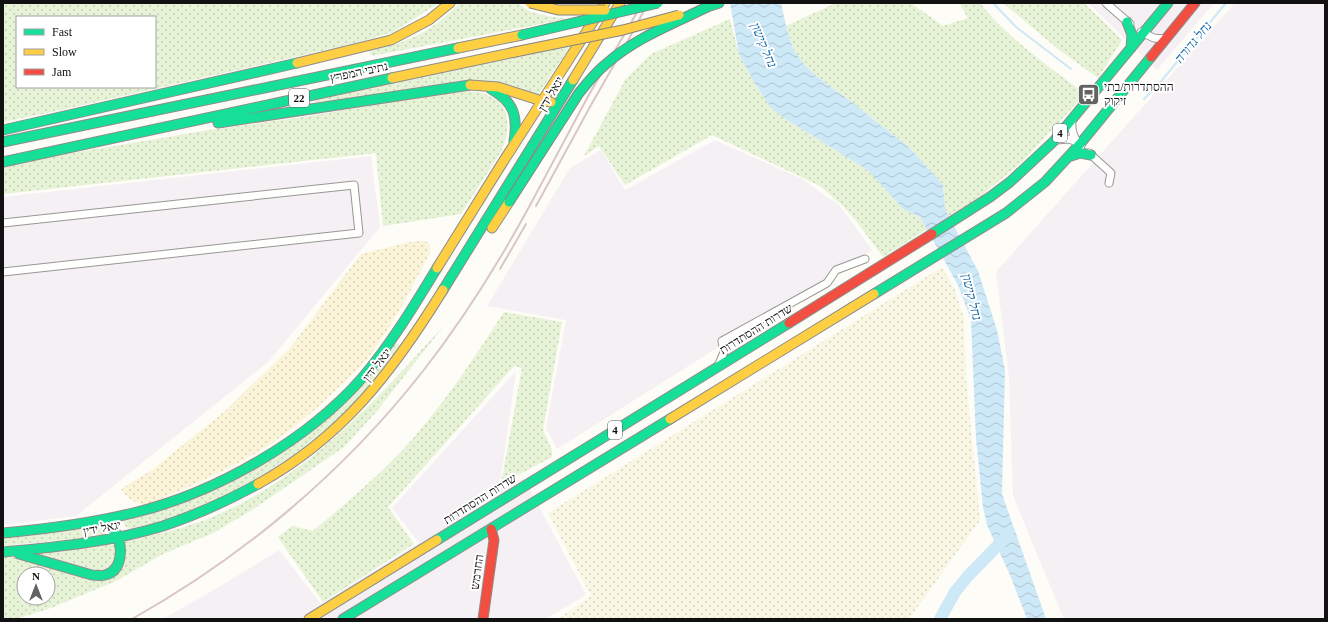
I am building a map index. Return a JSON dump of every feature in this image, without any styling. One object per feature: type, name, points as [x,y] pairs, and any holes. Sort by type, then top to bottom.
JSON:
[{"type":"main road","points":[[34,124],[391,40],[429,20],[450,3]]},
{"type":"main road","points":[[530,3],[540,7],[563,12],[637,8]]},
{"type":"main road","name":"יגאל ידין","points":[[3,533],[62,527],[105,520],[140,512],[194,493],[220,481],[277,449],[313,423],[346,395],[370,368],[394,336],[512,146],[605,3]]},
{"type":"main road","name":"יגאל ידין","points":[[3,552],[72,546],[118,538],[165,525],[203,512],[272,476],[306,454],[325,439],[365,399],[422,325],[620,3]]},
{"type":"main road","name":"נתיבי המפרץ","points":[[3,142],[522,35],[658,3]]},
{"type":"main road","name":"נתיבי המפרץ","points":[[3,162],[623,30],[718,3]]},
{"type":"main road","name":"שדרות ההסתדרות","points":[[309,619],[978,206],[1010,182],[1054,141],[1168,3]]},
{"type":"main road","name":"4","points":[[343,619],[987,226],[1023,200],[1045,182],[1080,144],[1195,3]]},
{"type":"main road","points":[[422,325],[479,249],[586,83],[603,65],[634,42],[708,7]]},
{"type":"main road","points":[[1127,22],[1131,28],[1131,48]]},
{"type":"main road","points":[[3,130],[281,84]]},
{"type":"main road","points":[[480,85],[499,93],[510,103],[514,110],[516,125],[512,146]]},
{"type":"main road","points":[[84,144],[451,86],[480,85],[498,87],[542,101],[560,102]]},
{"type":"main road","points":[[1068,157],[1080,153],[1091,155]]},
{"type":"main road","points":[[3,552],[29,556],[92,576],[103,576],[113,572],[119,564],[121,549],[114,529],[105,520]]},
{"type":"main road","name":"החרמש","points":[[483,619],[494,540],[491,530]]},
{"type":"street","points":[[1106,3],[1143,34],[1156,39],[1167,38]]},
{"type":"street","points":[[1127,22],[1142,27],[1150,25]]},
{"type":"street","points":[[1072,119],[1072,132],[1080,144],[1111,173],[1109,183]]},
{"type":"street","points":[[1054,141],[1060,139],[1070,139],[1080,144]]},
{"type":"street","points":[[3,223],[354,185],[359,233],[3,272]]},
{"type":"street","points":[[722,341],[827,283],[836,270],[865,259]]},
{"type":"street","points":[[722,341],[732,350],[743,351]]},
{"type":"street","points":[[718,366],[724,352],[722,341]]},
{"type":"shaded area","points":[[1088,3],[1214,3],[1157,70]]},
{"type":"shaded area","points":[[1235,3],[1325,3],[1325,619],[1064,619],[1013,496],[1009,377],[996,272]]},
{"type":"shaded area","points":[[715,140],[802,179],[840,206],[872,250],[557,449],[546,428],[566,320],[487,306],[570,168],[601,150],[625,190]]},
{"type":"shaded area","points":[[371,156],[380,227],[269,361],[76,516],[3,525],[3,197]]},
{"type":"shaded area","points":[[942,267],[955,290],[964,319],[966,378],[980,520],[909,619],[558,619],[591,596],[548,513]]},
{"type":"shaded area","points":[[516,371],[499,490],[524,478],[586,595],[546,619],[163,619],[279,550],[321,604],[419,543],[392,508]]},
{"type":"green space","points":[[3,3],[439,3],[393,32],[356,43],[52,112],[3,122]]},
{"type":"green space","points":[[459,3],[518,3],[534,13],[567,19],[371,56],[369,51],[407,40],[429,29],[439,22]]},
{"type":"green space","points":[[836,3],[911,3],[943,26],[968,18],[959,3],[980,3],[1016,40],[1085,94],[1023,161],[982,195],[950,218],[945,209],[943,185],[910,148],[815,75],[802,62],[793,49],[786,26]]},
{"type":"green space","points":[[1003,3],[1084,3],[1122,40],[1098,78],[1058,49]]},
{"type":"green space","points":[[730,19],[739,54],[754,82],[771,108],[787,120],[869,171],[903,209],[920,217],[927,229],[883,257],[843,206],[820,186],[712,135],[625,185],[599,146],[584,156],[625,80],[651,54]]},
{"type":"green space","points":[[571,45],[537,96],[508,86],[315,102],[314,99]]},
{"type":"green space","points":[[463,91],[477,92],[488,95],[497,100],[503,107],[507,125],[506,137],[502,150],[461,214],[383,226],[376,153],[3,194],[3,167],[49,157],[209,130],[304,117],[429,95]]},
{"type":"green space","points":[[504,312],[562,322],[543,430],[552,450],[552,457],[501,484],[522,368],[514,366],[388,507],[414,544],[323,602],[278,537],[292,526],[313,531],[370,482],[421,429],[454,386]]},
{"type":"green space","points":[[446,323],[377,411],[344,447],[252,510],[213,533],[161,555],[116,581],[56,606],[56,567],[108,578],[123,542],[195,524],[241,503],[275,483],[307,461],[337,436],[393,381]]},
{"type":"green space","points":[[397,343],[401,346],[350,408],[328,428],[289,458],[256,479],[220,498],[176,517],[130,529],[125,526],[123,520],[252,471]]},
{"type":"green space","points":[[102,525],[105,534],[84,538],[3,546],[3,538]]},
{"type":"green space","points":[[115,543],[117,557],[107,573],[34,553]]},
{"type":"green space","points":[[3,556],[53,566],[16,566],[16,606],[56,606],[16,619],[3,619]]},
{"type":"sand","points":[[424,241],[429,243],[430,253],[384,336],[359,368],[307,416],[285,434],[237,464],[147,505],[135,502],[124,493],[121,489],[152,470],[224,412],[290,348],[361,254],[410,242]]},
{"type":"water","name":"נחל קישון","points":[[730,3],[781,3],[793,49],[802,62],[815,75],[910,148],[943,185],[945,209],[978,271],[997,330],[1005,370],[1002,494],[1046,619],[1027,619],[1010,575],[987,525],[983,507],[976,439],[971,320],[958,285],[920,217],[903,209],[869,171],[787,120],[771,108],[754,82],[739,54]]},
{"type":"waterway","name":"נחל גדורה","points":[[993,3],[1016,27],[1071,69]]},
{"type":"waterway","name":"נחל גדורה","points":[[1144,99],[1158,85],[1226,3]]},
{"type":"waterway","points":[[940,619],[955,592],[968,576],[1008,535]]},
{"type":"railway","points":[[132,619],[173,595],[213,568],[290,510],[360,444],[423,371],[466,312],[505,250],[592,90],[642,3]]},
{"type":"railway","points":[[536,206],[648,3]]},
{"type":"railway","points":[[500,269],[526,224]]},
{"type":"traffic: fast","points":[[522,35],[658,3]]},
{"type":"traffic: fast","points":[[707,7],[719,3]]},
{"type":"traffic: fast","points":[[932,234],[990,197],[1010,182],[1054,141],[1168,3]]},
{"type":"traffic: fast","points":[[509,202],[579,93],[599,70],[617,55],[642,39],[707,7]]},
{"type":"traffic: fast","points":[[1127,22],[1132,35],[1131,48]]},
{"type":"traffic: fast","points":[[3,142],[458,48]]},
{"type":"traffic: fast","points":[[874,294],[1006,213],[1045,182],[1080,144],[1151,57]]},
{"type":"traffic: fast","points":[[3,130],[297,63]]},
{"type":"traffic: fast","points":[[3,162],[392,78]]},
{"type":"traffic: fast","points":[[443,290],[573,80]]},
{"type":"traffic: fast","points":[[218,123],[470,85]]},
{"type":"traffic: fast","points":[[491,89],[505,99],[513,110],[515,117],[514,141]]},
{"type":"traffic: fast","points":[[1068,157],[1080,153],[1091,155]]},
{"type":"traffic: fast","points":[[3,533],[70,525],[137,512],[167,503],[198,491],[259,461],[315,422],[340,401],[362,378],[373,365],[411,311],[437,268]]},
{"type":"traffic: fast","points":[[437,540],[789,323]]},
{"type":"traffic: fast","points":[[343,619],[670,419]]},
{"type":"traffic: fast","points":[[3,552],[84,543],[143,532],[175,522],[223,502],[258,484]]},
{"type":"traffic: fast","points":[[19,554],[92,575],[105,575],[111,573],[115,569],[120,559],[120,547],[117,535],[105,520]]},
{"type":"traffic: slow","points":[[297,63],[391,40],[429,20],[450,3]]},
{"type":"traffic: slow","points":[[530,3],[558,10],[605,10]]},
{"type":"traffic: slow","points":[[437,268],[605,3]]},
{"type":"traffic: slow","points":[[573,80],[620,3]]},
{"type":"traffic: slow","points":[[515,52],[623,30],[679,15]]},
{"type":"traffic: slow","points":[[458,48],[522,35]]},
{"type":"traffic: slow","points":[[392,78],[515,52]]},
{"type":"traffic: slow","points":[[470,85],[498,87],[542,101],[551,102]]},
{"type":"traffic: slow","points":[[492,228],[509,202]]},
{"type":"traffic: slow","points":[[258,484],[316,445],[364,400],[405,348],[443,290]]},
{"type":"traffic: slow","points":[[670,419],[874,294]]},
{"type":"traffic: slow","points":[[309,619],[437,540]]},
{"type":"traffic: jam","points":[[1151,57],[1195,3]]},
{"type":"traffic: jam","points":[[789,323],[932,234]]},
{"type":"traffic: jam","points":[[483,619],[494,540],[491,529]]},
{"type":"place","name":"ההסתדרות/בתי זיקוק","points":[[1089,94]]}]
